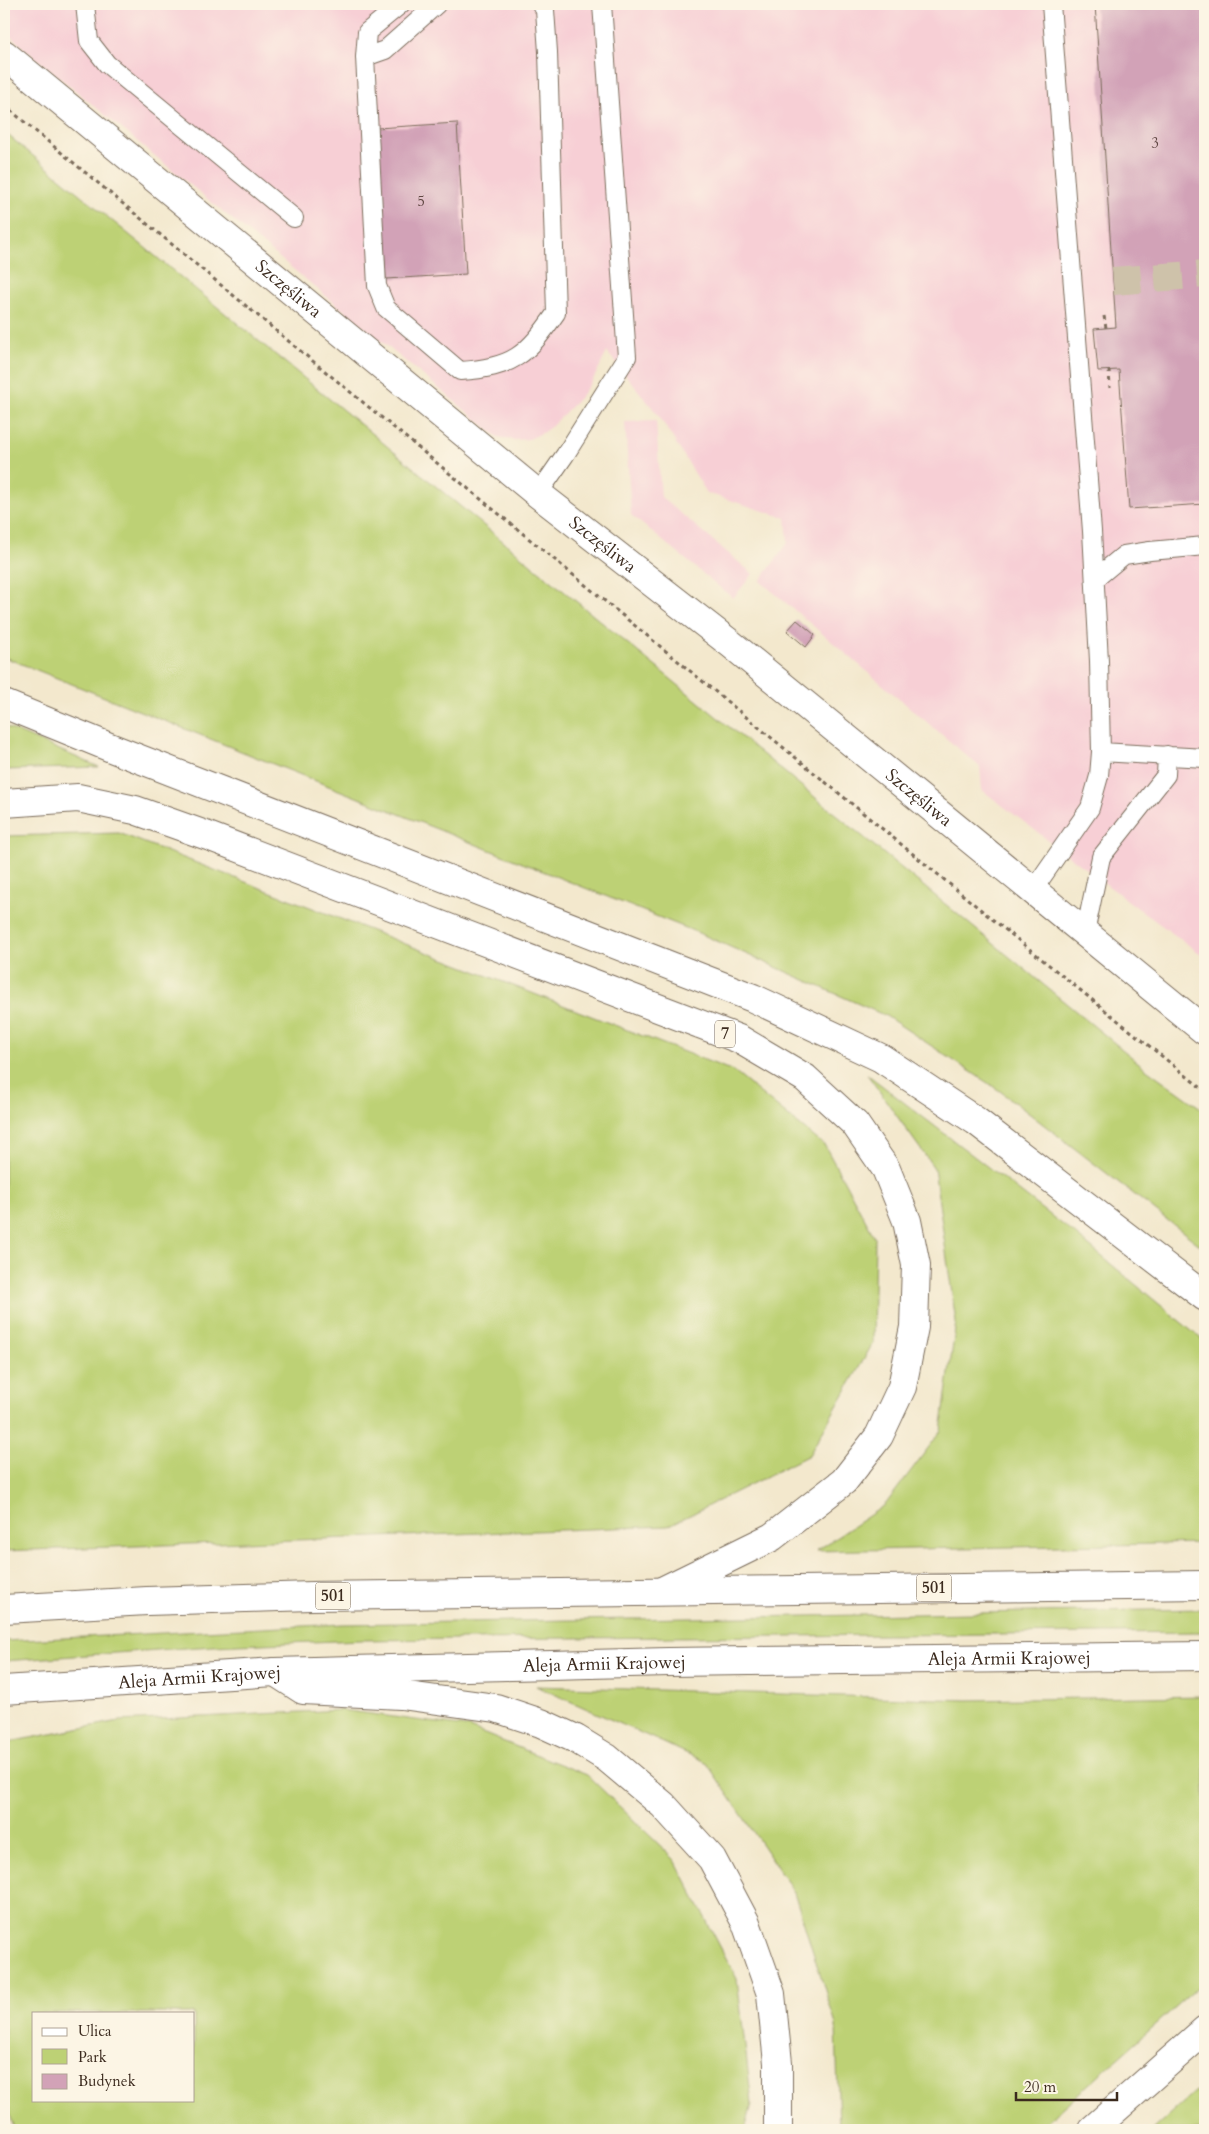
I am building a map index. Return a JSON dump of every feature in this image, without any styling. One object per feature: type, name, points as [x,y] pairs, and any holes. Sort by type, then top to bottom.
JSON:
[{"type":"main road","name":"Szczęśliwa","points":[[4,54],[538,494],[731,644],[1205,1032]]},
{"type":"main road","points":[[4,704],[114,749],[753,998],[881,1058],[976,1121],[1205,1298]]},
{"type":"main road","name":"7","points":[[4,803],[78,798],[135,810],[208,836],[739,1039],[805,1078],[855,1124],[886,1169],[907,1221],[916,1265],[914,1327],[902,1386],[879,1436],[844,1481],[772,1537],[662,1591]]},
{"type":"main road","name":"501","points":[[4,1608],[312,1596],[1205,1585]]},
{"type":"main road","name":"Aleja Armii Krajowej","points":[[4,1690],[275,1672],[668,1662],[1205,1656]]},
{"type":"main road","points":[[275,1672],[303,1690],[401,1695],[496,1708],[541,1724],[576,1740],[607,1758],[663,1805],[712,1859],[746,1923],[771,1994],[778,2062],[778,2130]]},
{"type":"main road","points":[[1092,2130],[1205,2030]]},
{"type":"lane","points":[[85,4],[89,41],[107,64],[294,218]]},
{"type":"lane","points":[[401,4],[367,32],[365,57],[377,286],[386,308],[460,370],[484,370],[510,361],[534,344],[556,313],[548,52],[545,10],[541,4]]},
{"type":"lane","points":[[365,57],[385,50],[437,4]]},
{"type":"lane","points":[[538,494],[627,357],[602,4]]},
{"type":"lane","points":[[1033,890],[1090,808],[1099,776],[1101,752],[1095,580],[1051,4]]},
{"type":"lane","points":[[1095,580],[1124,555],[1205,546]]},
{"type":"lane","points":[[1101,752],[1205,758]]},
{"type":"lane","points":[[1085,933],[1101,857],[1166,774],[1167,755]]},
{"type":"path","points":[[4,105],[947,883],[1205,1091]]},
{"type":"path","points":[[1104,315],[1106,328]]},
{"type":"path","points":[[1109,370],[1110,391]]},
{"type":"shaded area","points":[[4,4],[1205,4],[1205,957],[982,790],[980,767],[760,581],[788,543],[786,518],[707,493],[659,416],[607,352],[594,378],[581,396],[552,426],[529,439],[514,440],[498,437],[27,51],[4,30]]},
{"type":"shaded area","points":[[656,421],[661,497],[753,574],[733,598],[631,515],[625,422]]},
{"type":"green space","points":[[4,132],[1145,1068],[1205,1111],[1205,1249],[1000,1091],[886,1016],[701,934],[4,657]]},
{"type":"green space","points":[[4,726],[99,767],[4,770]]},
{"type":"green space","points":[[119,833],[733,1071],[825,1146],[875,1238],[873,1343],[809,1455],[668,1526],[4,1551],[4,836]]},
{"type":"green space","points":[[867,1074],[1071,1231],[1205,1342],[1205,1543],[816,1551],[885,1505],[941,1431],[956,1322],[934,1168]]},
{"type":"green space","points":[[1205,1609],[1205,1632],[361,1640],[213,1646],[4,1661],[4,1641],[343,1624]]},
{"type":"green space","points":[[536,1686],[967,1700],[1205,1696],[1205,1981],[1037,2130],[839,2130],[836,2025],[794,1892],[706,1762]]},
{"type":"green space","points":[[342,1710],[467,1727],[587,1775],[675,1860],[737,1979],[752,2104],[745,2130],[14,2130],[4,2087],[4,1743],[119,1721]]},
{"type":"green space","points":[[1205,2083],[1205,2130],[1153,2130]]},
{"type":"building","points":[[1095,4],[1205,4],[1205,504],[1129,509],[1119,370],[1098,371],[1094,329],[1116,327]]},
{"type":"building","points":[[457,123],[466,274],[386,279],[377,128]]},
{"type":"building","points":[[797,620],[815,635],[806,647],[787,631]]},
{"type":"tunnel","points":[[1113,281],[1205,274]]}]
